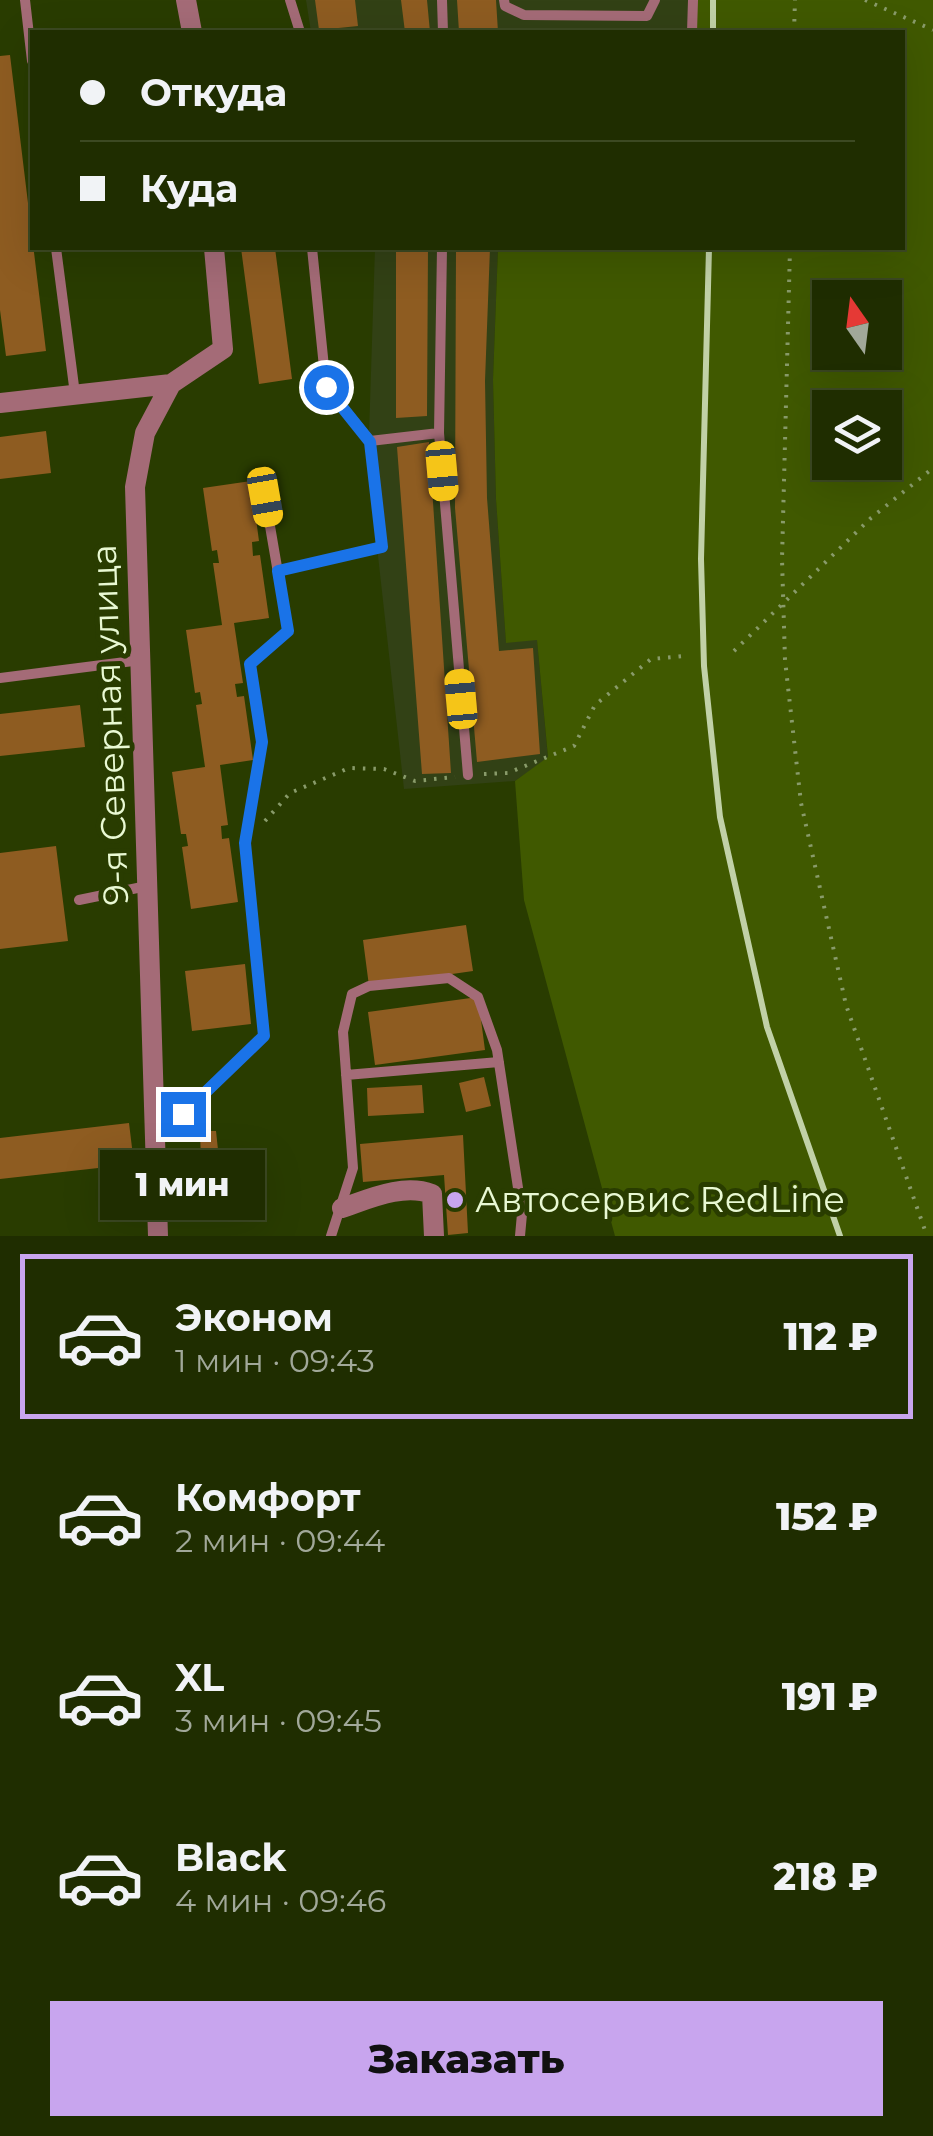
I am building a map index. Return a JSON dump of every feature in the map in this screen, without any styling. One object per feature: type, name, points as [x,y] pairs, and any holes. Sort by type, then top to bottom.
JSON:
[{"type":"street","points":[[186,0],[192,30]]},
{"type":"street","name":"9-я Северная улица","points":[[158,1236],[135,486],[145,433],[172,384],[223,348],[214,250]]},
{"type":"street","points":[[0,403],[172,384]]},
{"type":"street","points":[[342,1208],[384,1193],[423,1191],[432,1194],[434,1236]]},
{"type":"lane","points":[[25,0],[30,44]]},
{"type":"lane","points":[[290,0],[300,30]]},
{"type":"lane","points":[[442,0],[443,30]]},
{"type":"lane","points":[[504,0],[505,6],[524,15],[647,16],[655,0]]},
{"type":"lane","points":[[692,30],[693,0]]},
{"type":"lane","points":[[56,250],[75,394]]},
{"type":"lane","points":[[278,571],[382,547],[370,442],[326,387],[312,250]]},
{"type":"lane","points":[[442,250],[440,433],[468,775]]},
{"type":"lane","points":[[370,442],[440,433]]},
{"type":"lane","points":[[156,1140],[264,1036],[245,843],[262,742],[250,664],[288,631],[265,497]]},
{"type":"lane","points":[[0,678],[141,660]]},
{"type":"lane","points":[[79,900],[148,886]]},
{"type":"lane","points":[[331,1236],[353,1168],[343,1032],[352,994],[370,986],[449,978],[478,997],[499,1062],[522,1214],[520,1236]]},
{"type":"lane","points":[[346,1075],[499,1062]]},
{"type":"path","points":[[794,30],[795,0]]},
{"type":"path","points":[[865,0],[933,30]]},
{"type":"path","points":[[790,250],[783,603],[800,804],[846,1005],[927,1236]]},
{"type":"path","points":[[734,650],[871,518],[933,468]]},
{"type":"shaded area","points":[[306,0],[696,0],[697,30],[311,30]]},
{"type":"shaded area","points":[[696,0],[933,0],[933,1236],[615,1236],[524,900],[515,781],[548,757],[537,640],[506,643],[493,380],[498,250],[905,250],[905,30],[697,30]]},
{"type":"shaded area","points":[[375,250],[498,250],[493,380],[506,642],[537,639],[548,758],[515,781],[404,789],[368,466]]},
{"type":"building","points":[[315,0],[355,0],[358,26],[319,30]]},
{"type":"building","points":[[401,0],[427,0],[430,30],[405,30]]},
{"type":"building","points":[[457,0],[496,0],[498,30],[459,30]]},
{"type":"building","points":[[10,55],[30,219],[30,250],[34,250],[46,351],[6,356],[0,310],[0,56]]},
{"type":"building","points":[[241,250],[275,250],[292,379],[259,384]]},
{"type":"building","points":[[396,250],[428,250],[427,416],[396,418]]},
{"type":"building","points":[[456,250],[490,250],[485,381],[487,498],[499,651],[533,648],[540,754],[477,762],[455,508]]},
{"type":"building","points":[[46,431],[51,473],[0,479],[0,437]]},
{"type":"building","points":[[429,442],[451,773],[422,774],[397,447]]},
{"type":"building","points":[[251,481],[259,541],[252,542],[253,556],[260,555],[269,618],[234,623],[243,683],[235,684],[237,697],[244,696],[253,760],[220,765],[228,825],[221,826],[222,839],[229,838],[238,902],[191,909],[182,847],[188,846],[186,834],[181,834],[172,772],[205,767],[196,705],[202,704],[200,692],[195,693],[186,630],[222,625],[213,563],[219,563],[217,550],[212,551],[203,488]]},
{"type":"building","points":[[80,705],[85,747],[0,756],[0,714]]},
{"type":"building","points":[[56,846],[68,941],[0,949],[0,853]]},
{"type":"building","points":[[466,925],[473,971],[369,986],[363,940]]},
{"type":"building","points":[[245,964],[251,1024],[192,1031],[185,971]]},
{"type":"building","points":[[478,997],[485,1050],[375,1065],[368,1012]]},
{"type":"building","points":[[484,1077],[491,1106],[466,1112],[459,1083]]},
{"type":"building","points":[[422,1085],[424,1113],[368,1116],[367,1088]]},
{"type":"building","points":[[129,1123],[134,1164],[0,1179],[0,1138]]},
{"type":"building","points":[[200,1131],[216,1131],[219,1159],[201,1161]]},
{"type":"building","points":[[463,1135],[468,1233],[448,1235],[444,1175],[363,1182],[360,1144]]},
{"type":"railway","points":[[713,0],[713,30]]},
{"type":"railway","points":[[709,250],[701,559],[704,666],[720,817],[767,1027],[840,1236]]},
{"type":"place","name":"Автосервис RedLine","points":[[455,1200]]},
{"type":"route","points":[[183,1114],[264,1036],[245,843],[262,742],[250,664],[288,631],[278,571],[382,547],[370,442],[326,387]]}]
